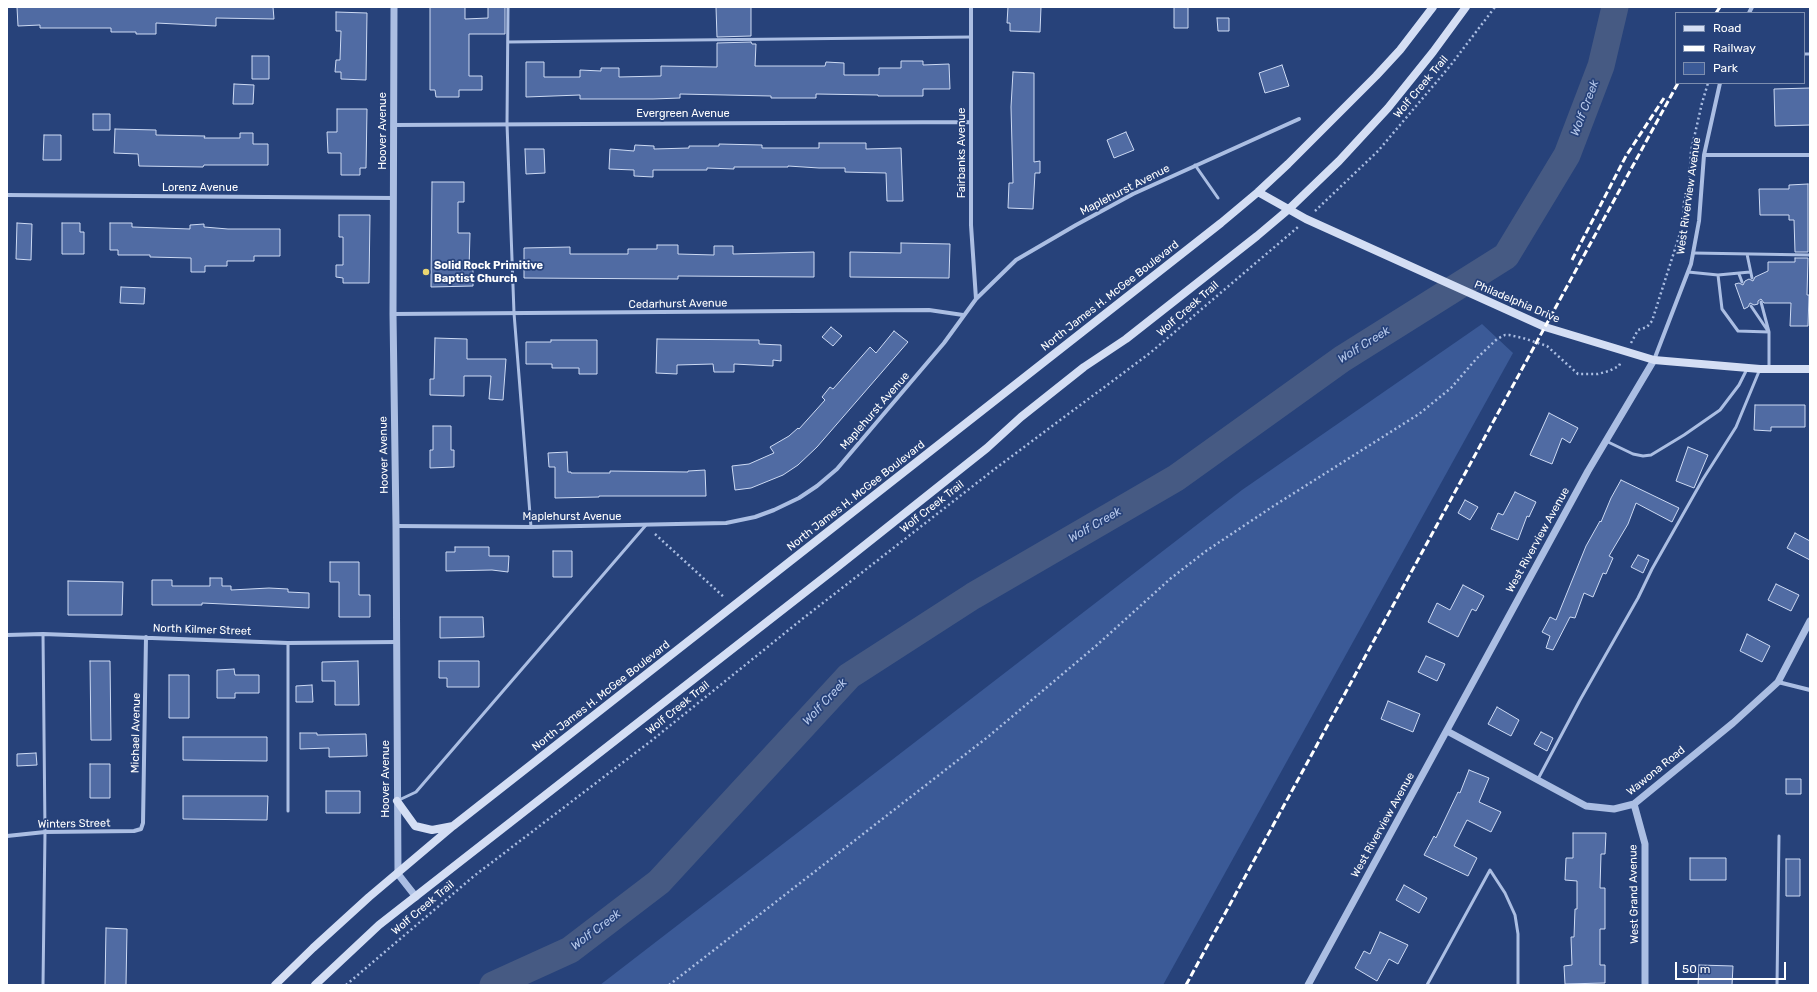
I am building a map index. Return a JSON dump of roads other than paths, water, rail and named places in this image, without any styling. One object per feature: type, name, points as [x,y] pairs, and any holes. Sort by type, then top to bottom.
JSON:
[{"type":"main road","name":"North James H. McGee Boulevard","points":[[275,985],[312,948],[369,897],[453,826],[1258,192],[1376,76],[1400,50],[1433,7]]},
{"type":"main road","points":[[315,985],[379,925],[975,458],[1021,417],[1084,367],[1126,339],[1289,209],[1339,161],[1388,108],[1433,52],[1466,7]]},
{"type":"main road","name":"Philadelphia Drive","points":[[1258,192],[1306,219],[1545,327],[1654,360],[1764,369],[1810,369]]},
{"type":"main road","points":[[397,801],[415,826],[432,830],[453,826]]},
{"type":"street","name":"Hoover Avenue","points":[[394,7],[393,314],[398,874]]},
{"type":"street","name":"Fairbanks Avenue","points":[[971,7],[971,225],[976,299]]},
{"type":"street","name":"West Riverview Avenue","points":[[1308,985],[1588,471],[1654,360],[1688,272],[1693,253],[1699,221],[1704,155],[1720,84]]},
{"type":"street","name":"Maplehurst Avenue","points":[[396,526],[646,525],[726,523],[740,521],[774,510],[799,498],[817,486],[836,469],[944,343],[976,299],[1016,260],[1133,194],[1299,119]]},
{"type":"street","name":"Evergreen Avenue","points":[[394,125],[971,122]]},
{"type":"street","points":[[1704,155],[1810,155]]},
{"type":"street","name":"Lorenz Avenue","points":[[7,195],[394,198]]},
{"type":"street","name":"Cedarhurst Avenue","points":[[393,314],[929,310],[963,315]]},
{"type":"street","name":"Wawona Road","points":[[1447,732],[1576,802],[1596,808],[1614,810],[1634,804],[1733,723],[1778,682],[1810,621]]},
{"type":"street","name":"North Kilmer Street","points":[[7,635],[43,634],[288,643],[397,642]]},
{"type":"street","name":"Michael Avenue","points":[[141,829],[143,823],[146,637]]},
{"type":"street","points":[[1778,682],[1810,690]]},
{"type":"street","name":"West Grand Avenue","points":[[1634,804],[1645,844],[1645,985]]},
{"type":"street","name":"Winters Street","points":[[7,836],[45,832],[134,831],[141,829]]},
{"type":"street","points":[[398,874],[416,897]]},
{"type":"lane","points":[[508,7],[507,124],[514,314],[531,526]]},
{"type":"lane","points":[[508,42],[971,37]]},
{"type":"lane","points":[[1195,165],[1218,198]]},
{"type":"lane","points":[[1693,253],[1810,255]]},
{"type":"lane","points":[[1747,254],[1752,278]]},
{"type":"lane","points":[[1688,272],[1718,275],[1750,272]]},
{"type":"lane","points":[[1739,274],[1742,282]]},
{"type":"lane","points":[[1718,275],[1722,309],[1738,331],[1769,332]]},
{"type":"lane","points":[[1538,781],[1580,700],[1638,598],[1652,569],[1703,479],[1736,427],[1764,369],[1769,332],[1761,302]]},
{"type":"lane","points":[[1751,306],[1769,332]]},
{"type":"lane","points":[[1606,441],[1633,454],[1643,456],[1651,455],[1684,435],[1720,410],[1739,385],[1747,368]]},
{"type":"lane","points":[[397,801],[416,792],[646,525]]},
{"type":"lane","points":[[43,634],[45,832],[43,985]]},
{"type":"lane","points":[[288,643],[288,811]]},
{"type":"lane","points":[[1777,985],[1779,836]]},
{"type":"lane","points":[[1427,985],[1490,870],[1506,893],[1515,915],[1518,934],[1518,985]]},
{"type":"waterway","name":"Wolf Creek","points":[[493,985],[570,950],[659,882],[849,676],[973,596],[1176,478],[1342,359],[1506,256],[1567,155],[1601,66],[1615,7]]},
{"type":"railway","points":[[1717,12],[1720,7]]},
{"type":"railway","points":[[1186,985],[1677,84]]},
{"type":"railway","points":[[1572,260],[1626,156],[1664,98]]},
{"type":"place","name":"Solid Rock Primitive Baptist Church","points":[[426,272]]}]
